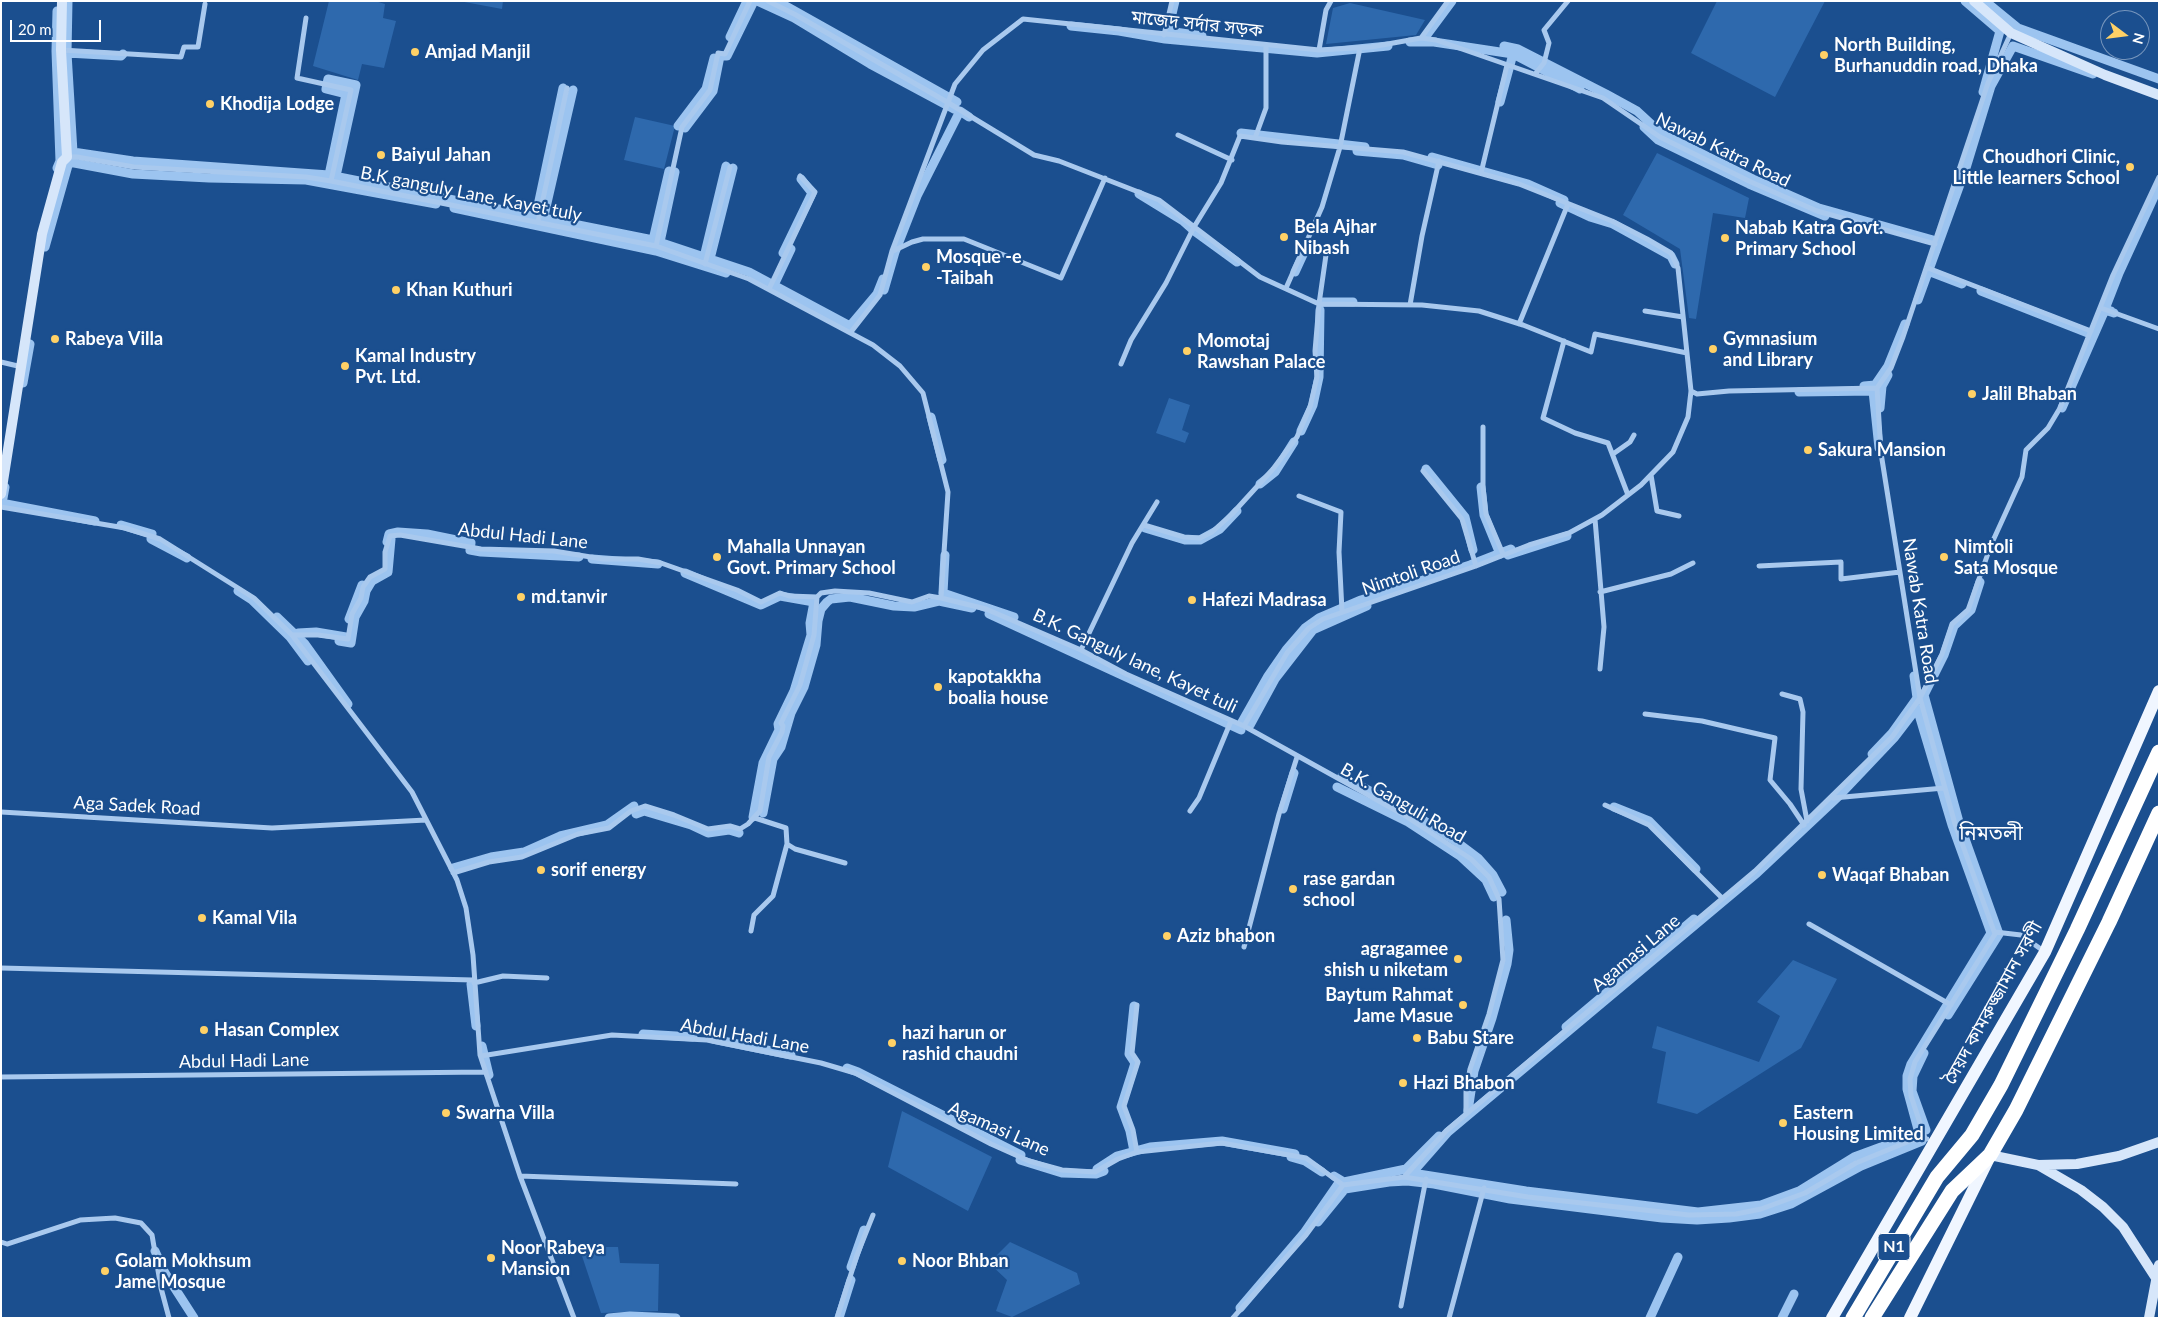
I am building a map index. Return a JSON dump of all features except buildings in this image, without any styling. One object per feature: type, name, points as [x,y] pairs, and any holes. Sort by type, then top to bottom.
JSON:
[{"type":"highway","name":"N1","points":[[1853,1318],[1937,1177],[1972,1135],[2001,1085],[2159,752]]},
{"type":"highway","points":[[1990,1155],[2047,1049],[2110,922],[2159,813]]},
{"type":"highway","name":"N1","points":[[1872,1318],[1952,1191],[1990,1155]]},
{"type":"main road","name":"সৈয়দ কামরুজ্জামান সরণী","points":[[1832,1318],[1930,1140],[2045,952],[2159,691]]},
{"type":"main road","points":[[1910,1318],[1990,1155]]},
{"type":"street","points":[[1,494],[42,234],[62,162],[67,157],[61,50],[62,1]]},
{"type":"street","points":[[656,246],[682,127],[710,90],[718,53],[725,54],[750,1]]},
{"type":"street","points":[[768,1],[796,15],[947,102],[1034,155],[1105,178],[1159,200],[1260,277],[1319,304],[1410,305],[1479,311],[1519,324],[1591,352],[1594,334],[1687,353]]},
{"type":"street","points":[[1164,35],[1172,1]]},
{"type":"street","points":[[1319,50],[1326,10],[1331,1]]},
{"type":"street","points":[[1421,38],[1448,1]]},
{"type":"street","points":[[1974,1],[2011,33],[2105,74],[2159,94]]},
{"type":"street","points":[[1534,74],[1544,63],[1548,43],[1544,30],[1567,2]]},
{"type":"street","points":[[61,50],[181,57],[184,46],[198,48],[205,4]]},
{"type":"street","points":[[306,18],[297,78],[351,90],[331,181]]},
{"type":"street","name":"মাজেদ সর্দার সড়ক","points":[[851,332],[880,295],[892,251],[955,84],[983,50],[1023,19],[1266,46],[1319,50],[1360,48],[1421,38]]},
{"type":"street","points":[[1121,364],[1131,340],[1166,283],[1194,227],[1221,183],[1232,160],[1240,136],[1403,152],[1439,161],[1519,184],[1612,221],[1670,253],[1678,268],[1691,391],[1697,394],[1730,391],[1877,388],[1891,368],[1928,268],[1988,83],[2011,33]]},
{"type":"street","name":"Nawab Katra Road","points":[[1421,38],[1436,40],[1603,98],[1660,137],[1751,182],[1817,210],[1935,244]]},
{"type":"street","points":[[1255,138],[1266,108],[1266,46]]},
{"type":"street","points":[[1286,288],[1322,208],[1340,147],[1360,48]]},
{"type":"street","points":[[1481,173],[1507,65]]},
{"type":"street","points":[[538,222],[567,88]]},
{"type":"street","points":[[1178,135],[1232,160]]},
{"type":"street","name":"B.K ganguly Lane, Kayet tuly","points":[[67,157],[77,157],[134,168],[306,176],[656,246],[749,278],[851,332],[890,358],[923,393],[948,492],[941,598]]},
{"type":"street","points":[[1410,305],[1422,236],[1439,161]]},
{"type":"street","points":[[706,264],[730,167]]},
{"type":"street","points":[[769,289],[815,192],[800,176]]},
{"type":"street","name":"Nawab Katra Road","points":[[1920,698],[1942,654],[1952,624],[1968,610],[1991,545],[2022,477],[2026,450],[2048,428],[2060,408],[2113,275],[2159,176]]},
{"type":"street","points":[[892,251],[923,239],[964,239],[1061,278],[1105,178]]},
{"type":"street","points":[[1519,324],[1568,204]]},
{"type":"street","points":[[1144,525],[1168,534],[1200,538],[1212,532],[1232,514],[1273,469],[1296,437],[1310,407],[1317,377],[1315,351],[1327,248],[1307,243]]},
{"type":"street","points":[[1928,268],[2091,332]]},
{"type":"street","points":[[2100,308],[2159,329]]},
{"type":"street","points":[[1644,311],[1683,317]]},
{"type":"street","points":[[1564,341],[1543,418],[1575,433],[1608,444],[1628,495]]},
{"type":"street","points":[[1,362],[22,368]]},
{"type":"street","name":"Nawab Katra Road","points":[[1877,388],[1881,453],[1920,698]]},
{"type":"street","name":"Nimtoli Road","points":[[1244,726],[1287,653],[1309,628],[1323,619],[1476,566],[1503,554],[1570,533],[1595,519],[1628,495],[1650,476],[1672,452],[1688,417],[1691,391]]},
{"type":"street","points":[[1483,427],[1483,487],[1486,514],[1503,554]]},
{"type":"street","points":[[1612,454],[1630,442],[1634,435]]},
{"type":"street","points":[[1423,471],[1462,519],[1476,566]]},
{"type":"street","points":[[1650,476],[1657,511],[1679,516]]},
{"type":"street","points":[[1299,496],[1341,512],[1339,552],[1342,611]]},
{"type":"street","points":[[1081,650],[1129,549],[1157,502]]},
{"type":"street","points":[[1,508],[125,528],[160,539],[254,598],[292,635],[412,792],[453,873],[466,908],[473,955],[473,982],[481,1056],[520,1176],[574,1318]]},
{"type":"street","points":[[1595,519],[1604,627],[1600,669]]},
{"type":"street","name":"Abdul Hadi Lane","points":[[292,635],[318,635],[348,639],[352,614],[361,598],[363,587],[370,577],[385,569],[385,552],[390,536],[400,534],[481,549],[554,551],[661,563],[737,590],[761,602],[780,592],[789,596],[817,597],[821,593],[835,591],[869,594],[912,602],[928,596],[986,609],[1015,621]]},
{"type":"street","points":[[1759,566],[1841,562],[1841,579],[1900,572]]},
{"type":"street","points":[[1600,592],[1671,574],[1693,563]]},
{"type":"street","points":[[453,873],[489,862],[522,857],[578,834],[609,828],[631,811],[645,806],[708,829],[730,826],[740,828],[755,818],[761,804],[769,757],[777,744],[783,726],[781,723],[800,685],[806,666],[814,635],[817,597]]},
{"type":"street","name":"B.K. Ganguly lane, Kayet tuli","points":[[1015,621],[1081,650],[1126,674],[1244,726]]},
{"type":"street","points":[[1782,694],[1800,699],[1802,712],[1802,790],[1805,823]]},
{"type":"street","points":[[1233,1318],[1306,1235],[1343,1185],[1404,1177],[1484,1188],[1528,1197],[1690,1215],[1736,1214],[1762,1209],[1805,1193],[1856,1163],[1912,1140],[1930,1140],[1913,1104],[1910,1079],[1915,1062],[1989,946],[1995,932],[1944,788],[1920,698]]},
{"type":"street","name":"Agamasi Lane","points":[[1404,1177],[1446,1130],[1755,871],[1832,798],[1892,736],[1920,698]]},
{"type":"street","points":[[1645,714],[1702,721],[1775,738],[1770,780],[1805,823]]},
{"type":"street","points":[[1190,811],[1199,798],[1226,738],[1231,721]]},
{"type":"street","name":"B.K. Ganguli Road","points":[[1244,726],[1404,816],[1471,859],[1489,876],[1500,899],[1503,960],[1489,1014],[1470,1069],[1466,1092],[1466,1114]]},
{"type":"street","points":[[1244,947],[1279,814],[1297,757]]},
{"type":"street","points":[[1832,798],[1944,788]]},
{"type":"street","points":[[1605,805],[1649,825],[1722,898]]},
{"type":"street","name":"Aga Sadek Road","points":[[1,812],[272,828],[426,820]]},
{"type":"street","points":[[751,931],[754,915],[773,896],[787,844],[786,828],[755,818]]},
{"type":"street","points":[[787,844],[795,850],[845,863]]},
{"type":"street","points":[[1809,924],[1951,1005]]},
{"type":"street","points":[[1995,932],[2022,935],[2045,952]]},
{"type":"street","points":[[1,968],[473,982],[503,976],[547,978]]},
{"type":"street","points":[[1137,1005],[1132,1053],[1138,1062],[1124,1106],[1133,1130],[1137,1152]]},
{"type":"street","name":"Abdul Hadi Lane","points":[[481,1056],[612,1035],[676,1037],[733,1044],[821,1063],[855,1073]]},
{"type":"street","name":"Abdul Hadi Lane","points":[[1,1077],[486,1072]]},
{"type":"street","name":"Agamasi Lane","points":[[855,1073],[1029,1161],[1062,1170],[1095,1172],[1118,1159],[1137,1152],[1211,1144],[1251,1147],[1306,1158],[1343,1185]]},
{"type":"street","points":[[1990,1155],[2038,1165],[2077,1164],[2119,1156],[2159,1142]]},
{"type":"street","points":[[2038,1165],[2081,1190],[2103,1207],[2122,1227],[2156,1278]]},
{"type":"street","points":[[520,1176],[736,1184]]},
{"type":"street","points":[[1401,1306],[1426,1179]]},
{"type":"street","points":[[1449,1318],[1484,1188]]},
{"type":"street","points":[[837,1318],[857,1255],[873,1215]]},
{"type":"street","points":[[1,1242],[7,1244],[80,1220],[115,1218],[141,1223],[152,1235],[161,1288],[169,1318]]},
{"type":"street","points":[[2149,1318],[2159,1265]]},
{"type":"shaded area","points":[[329,1],[375,1],[385,4],[383,18],[396,21],[384,68],[362,64],[358,80],[313,66]]},
{"type":"shaded area","points":[[459,1],[503,1],[502,9]]},
{"type":"shaded area","points":[[1717,1],[1825,1],[1775,97],[1691,53]]},
{"type":"shaded area","points":[[1350,3],[1425,20],[1416,35],[1326,44],[1333,8]]},
{"type":"shaded area","points":[[635,117],[675,126],[664,169],[624,160]]},
{"type":"shaded area","points":[[1657,153],[1749,198],[1745,218],[1713,213],[1696,319],[1689,318],[1680,249],[1623,215]]},
{"type":"shaded area","points":[[1169,398],[1190,405],[1182,430],[1189,433],[1185,443],[1156,433]]},
{"type":"shaded area","points":[[1793,960],[1837,979],[1801,1048],[1697,1114],[1657,1103],[1666,1052],[1652,1048],[1657,1026],[1759,1062],[1780,1016],[1757,1002]]},
{"type":"shaded area","points":[[902,1111],[992,1157],[968,1211],[888,1167]]},
{"type":"shaded area","points":[[1010,1242],[1077,1273],[1080,1284],[1012,1317],[996,1311],[1007,1280],[989,1263]]},
{"type":"shaded area","points":[[579,1247],[618,1247],[620,1263],[659,1264],[658,1311],[601,1313]]},
{"type":"waterway","points":[[68,1],[67,53],[73,152],[133,161],[329,175],[653,240],[749,272],[850,326],[877,294],[883,279]]},
{"type":"waterway","points":[[730,37],[747,1]]},
{"type":"waterway","points":[[685,128],[713,91],[720,56],[727,56],[754,1]]},
{"type":"waterway","points":[[757,1],[794,18],[870,64],[954,109]]},
{"type":"waterway","points":[[777,1],[957,102]]},
{"type":"waterway","points":[[1175,1],[1168,31],[1202,36]]},
{"type":"waterway","points":[[1426,36],[1452,1]]},
{"type":"waterway","points":[[1965,1],[2000,31],[1983,92]]},
{"type":"waterway","points":[[1985,1],[2018,28],[2159,79]]},
{"type":"waterway","points":[[57,11],[56,51],[60,161],[57,168]]},
{"type":"waterway","points":[[1071,26],[1119,31],[1165,39],[1317,53],[1388,46]]},
{"type":"waterway","points":[[1410,42],[1434,42],[1513,54],[1580,89]]},
{"type":"waterway","points":[[1504,46],[1518,49],[1606,94],[1637,111],[1662,134],[1753,179],[1819,208],[1933,240]]},
{"type":"waterway","points":[[1918,300],[1966,168],[1991,86],[2013,46],[2093,74]]},
{"type":"waterway","points":[[67,53],[121,56],[123,54]]},
{"type":"waterway","points":[[1500,102],[1513,54]]},
{"type":"waterway","points":[[678,126],[706,89],[714,58]]},
{"type":"waterway","points":[[329,175],[346,94],[326,89],[328,79],[356,85],[336,176]]},
{"type":"waterway","points":[[536,215],[563,88]]},
{"type":"waterway","points":[[544,216],[573,90]]},
{"type":"waterway","points":[[884,290],[895,252],[917,196],[960,111],[969,117]]},
{"type":"waterway","points":[[1644,127],[1658,140],[1749,184],[1825,216]]},
{"type":"waterway","points":[[1241,133],[1365,147]]},
{"type":"waterway","points":[[1357,151],[1403,155],[1438,165]]},
{"type":"waterway","points":[[1432,157],[1528,184],[1564,200]]},
{"type":"waterway","points":[[45,247],[69,162],[133,174],[306,180],[436,204]]},
{"type":"waterway","points":[[704,257],[726,166]]},
{"type":"waterway","points":[[710,259],[733,168]]},
{"type":"waterway","points":[[653,240],[669,171]]},
{"type":"waterway","points":[[660,242],[675,172]]},
{"type":"waterway","points":[[783,253],[812,193],[801,179]]},
{"type":"waterway","points":[[2111,311],[2105,309],[2119,273],[2159,186]]},
{"type":"waterway","points":[[1139,194],[1183,221],[1237,262]]},
{"type":"waterway","points":[[1560,203],[1590,217],[1613,224],[1671,256],[1675,264]]},
{"type":"waterway","points":[[454,208],[656,251],[726,273]]},
{"type":"waterway","points":[[1295,272],[1307,246]]},
{"type":"waterway","points":[[774,285],[791,249]]},
{"type":"waterway","points":[[1928,271],[1962,284]]},
{"type":"waterway","points":[[1981,291],[2088,333]]},
{"type":"waterway","points":[[1321,302],[1353,302]]},
{"type":"waterway","points":[[1301,431],[1313,405],[1319,377],[1320,310]]},
{"type":"waterway","points":[[2062,408],[2105,310],[2114,313]]},
{"type":"waterway","points":[[1864,386],[1875,385],[1888,366],[1905,324]]},
{"type":"waterway","points":[[23,383],[30,344]]},
{"type":"waterway","points":[[1880,408],[1882,386],[1888,375]]},
{"type":"waterway","points":[[1799,392],[1873,391],[1879,448]]},
{"type":"waterway","points":[[931,417],[942,460]]},
{"type":"waterway","points":[[1260,484],[1275,472],[1294,442]]},
{"type":"waterway","points":[[1426,469],[1465,517],[1473,550]]},
{"type":"waterway","points":[[2,504],[5,487]]},
{"type":"waterway","points":[[1481,487],[1484,515],[1500,554]]},
{"type":"waterway","points":[[1,503],[95,521]]},
{"type":"waterway","points":[[1145,528],[1185,540],[1200,540],[1220,529],[1237,511]]},
{"type":"waterway","points":[[121,525],[152,534],[151,539],[187,558]]},
{"type":"waterway","points":[[387,542],[389,534],[398,532],[427,534],[471,543],[470,550],[481,552],[579,557]]},
{"type":"waterway","points":[[1508,555],[1567,536]]},
{"type":"waterway","points":[[339,641],[351,643],[355,617],[364,601],[366,591],[372,581],[388,572],[391,539]]},
{"type":"waterway","points":[[1242,722],[1268,676],[1286,650],[1305,628],[1319,618],[1361,600],[1470,565],[1511,549]]},
{"type":"waterway","points":[[945,555],[943,593],[1014,617]]},
{"type":"waterway","points":[[592,559],[658,564]]},
{"type":"waterway","points":[[685,573],[761,605],[780,596],[814,602],[810,623],[811,635],[794,691],[778,724],[779,730],[763,763],[753,817]]},
{"type":"waterway","points":[[1948,1015],[1999,934],[1959,822],[1924,695],[1944,655],[1954,626],[1971,610],[1980,582]]},
{"type":"waterway","points":[[349,619],[362,585]]},
{"type":"waterway","points":[[238,591],[252,600],[290,637],[308,661]]},
{"type":"waterway","points":[[763,813],[773,759],[781,747],[791,713],[804,687],[816,645],[821,609],[827,602],[831,599],[850,597],[894,606],[914,607],[939,601],[972,608]]},
{"type":"waterway","points":[[1250,725],[1275,679],[1313,630],[1367,606]]},
{"type":"waterway","points":[[989,614],[1241,730]]},
{"type":"waterway","points":[[277,617],[305,644],[348,704]]},
{"type":"waterway","points":[[298,633],[316,632],[346,637]]},
{"type":"waterway","points":[[1872,754],[1892,733],[1917,698],[1914,676]]},
{"type":"waterway","points":[[1917,708],[1952,825],[1991,933],[1911,1064],[1907,1076],[1907,1089],[1919,1133],[1854,1157],[1799,1191],[1761,1205],[1698,1212],[1526,1191],[1412,1173],[1448,1132],[1757,873],[1839,796],[1894,738],[1917,708]]},
{"type":"waterway","points":[[1283,809],[1294,773]]},
{"type":"waterway","points":[[1342,776],[1420,818],[1454,840],[1478,858],[1493,875],[1502,892]]},
{"type":"waterway","points":[[1337,787],[1408,822],[1460,856],[1486,880],[1494,897]]},
{"type":"waterway","points":[[453,868],[491,857],[524,852],[560,836],[607,825],[634,806]]},
{"type":"waterway","points":[[1614,807],[1649,821],[1696,869]]},
{"type":"waterway","points":[[636,814],[644,811],[691,825],[708,833],[729,830],[739,833]]},
{"type":"waterway","points":[[1566,1027],[1694,919]]},
{"type":"waterway","points":[[1468,1111],[1474,1071],[1492,1018],[1507,964],[1509,950],[1506,920]]},
{"type":"waterway","points":[[471,984],[476,1026]]},
{"type":"waterway","points":[[1134,1006],[1129,1054],[1135,1063],[1121,1107],[1130,1131],[1134,1151]]},
{"type":"waterway","points":[[643,1034],[693,1037]]},
{"type":"waterway","points":[[713,1039],[791,1055]]},
{"type":"waterway","points":[[482,1046],[489,1075]]},
{"type":"waterway","points":[[1924,1053],[1913,1076],[1912,1091],[1926,1130]]},
{"type":"waterway","points":[[847,1068],[1021,1155]]},
{"type":"waterway","points":[[1334,1176],[1344,1182],[1406,1169],[1439,1136]]},
{"type":"waterway","points":[[1097,1169],[1117,1156],[1150,1147],[1222,1141],[1295,1154]]},
{"type":"waterway","points":[[1318,1222],[1345,1189],[1407,1181],[1434,1184],[1510,1199],[1662,1218],[1697,1220],[1760,1214],[1791,1204],[1861,1166],[1922,1141]]},
{"type":"waterway","points":[[1291,1157],[1305,1161],[1322,1172]]},
{"type":"waterway","points":[[1020,1160],[1062,1173],[1096,1174],[1104,1171]]},
{"type":"waterway","points":[[1240,1308],[1304,1233],[1340,1181]]},
{"type":"waterway","points":[[851,1267],[864,1230]]},
{"type":"waterway","points":[[155,1251],[165,1273],[194,1318]]},
{"type":"waterway","points":[[1650,1318],[1678,1257]]},
{"type":"waterway","points":[[839,1318],[851,1280]]},
{"type":"waterway","points":[[1782,1318],[1794,1294]]},
{"type":"waterway","points":[[609,1318],[630,1316],[676,1318]]},
{"type":"place","name":"Amjad Manjil","points":[[415,52]]},
{"type":"place","name":"North Building, Burhanuddin road, Dhaka","points":[[1824,55]]},
{"type":"place","name":"Khodija Lodge","points":[[210,104]]},
{"type":"place","name":"Baiyul Jahan","points":[[381,155]]},
{"type":"place","name":"Choudhori Clinic, Little learners School","points":[[2130,167]]},
{"type":"place","name":"Bela Ajhar Nibash","points":[[1284,237]]},
{"type":"place","name":"Nabab Katra Govt. Primary School","points":[[1725,238]]},
{"type":"place","name":"Mosque -e -Taibah","points":[[926,267]]},
{"type":"place","name":"Khan Kuthuri","points":[[396,290]]},
{"type":"place","name":"Rabeya Villa","points":[[55,339]]},
{"type":"place","name":"Gymnasium and Library","points":[[1713,349]]},
{"type":"place","name":"Momotaj Rawshan Palace","points":[[1187,351]]},
{"type":"place","name":"Kamal Industry Pvt. Ltd.","points":[[345,366]]},
{"type":"place","name":"Jalil Bhaban","points":[[1972,394]]},
{"type":"place","name":"Sakura Mansion","points":[[1808,450]]},
{"type":"place","name":"Mahalla Unnayan Govt. Primary School","points":[[717,557]]},
{"type":"place","name":"Nimtoli Sata Mosque","points":[[1944,557]]},
{"type":"place","name":"md.tanvir","points":[[521,597]]},
{"type":"place","name":"Hafezi Madrasa","points":[[1192,600]]},
{"type":"place","name":"kapotakkha boalia house","points":[[938,687]]},
{"type":"place","name":"sorif energy","points":[[541,870]]},
{"type":"place","name":"Waqaf Bhaban","points":[[1822,875]]},
{"type":"place","name":"rase gardan school","points":[[1293,889]]},
{"type":"place","name":"Kamal Vila","points":[[202,918]]},
{"type":"place","name":"Aziz bhabon","points":[[1167,936]]},
{"type":"place","name":"agragamee shish u niketam","points":[[1458,959]]},
{"type":"place","name":"Baytum Rahmat Jame Masue","points":[[1463,1005]]},
{"type":"place","name":"Hasan Complex","points":[[204,1030]]},
{"type":"place","name":"Babu Stare","points":[[1417,1038]]},
{"type":"place","name":"hazi harun or rashid chaudni","points":[[892,1043]]},
{"type":"place","name":"Hazi Bhabon","points":[[1403,1083]]},
{"type":"place","name":"Swarna Villa","points":[[446,1113]]},
{"type":"place","name":"Eastern Housing Limited","points":[[1783,1123]]},
{"type":"place","name":"Noor Rabeya Mansion","points":[[491,1258]]},
{"type":"place","name":"Noor Bhban","points":[[902,1261]]},
{"type":"place","name":"Golam Mokhsum Jame Mosque","points":[[105,1271]]},
{"type":"district","name":"নিমতলী","points":[[1991,834]]}]
